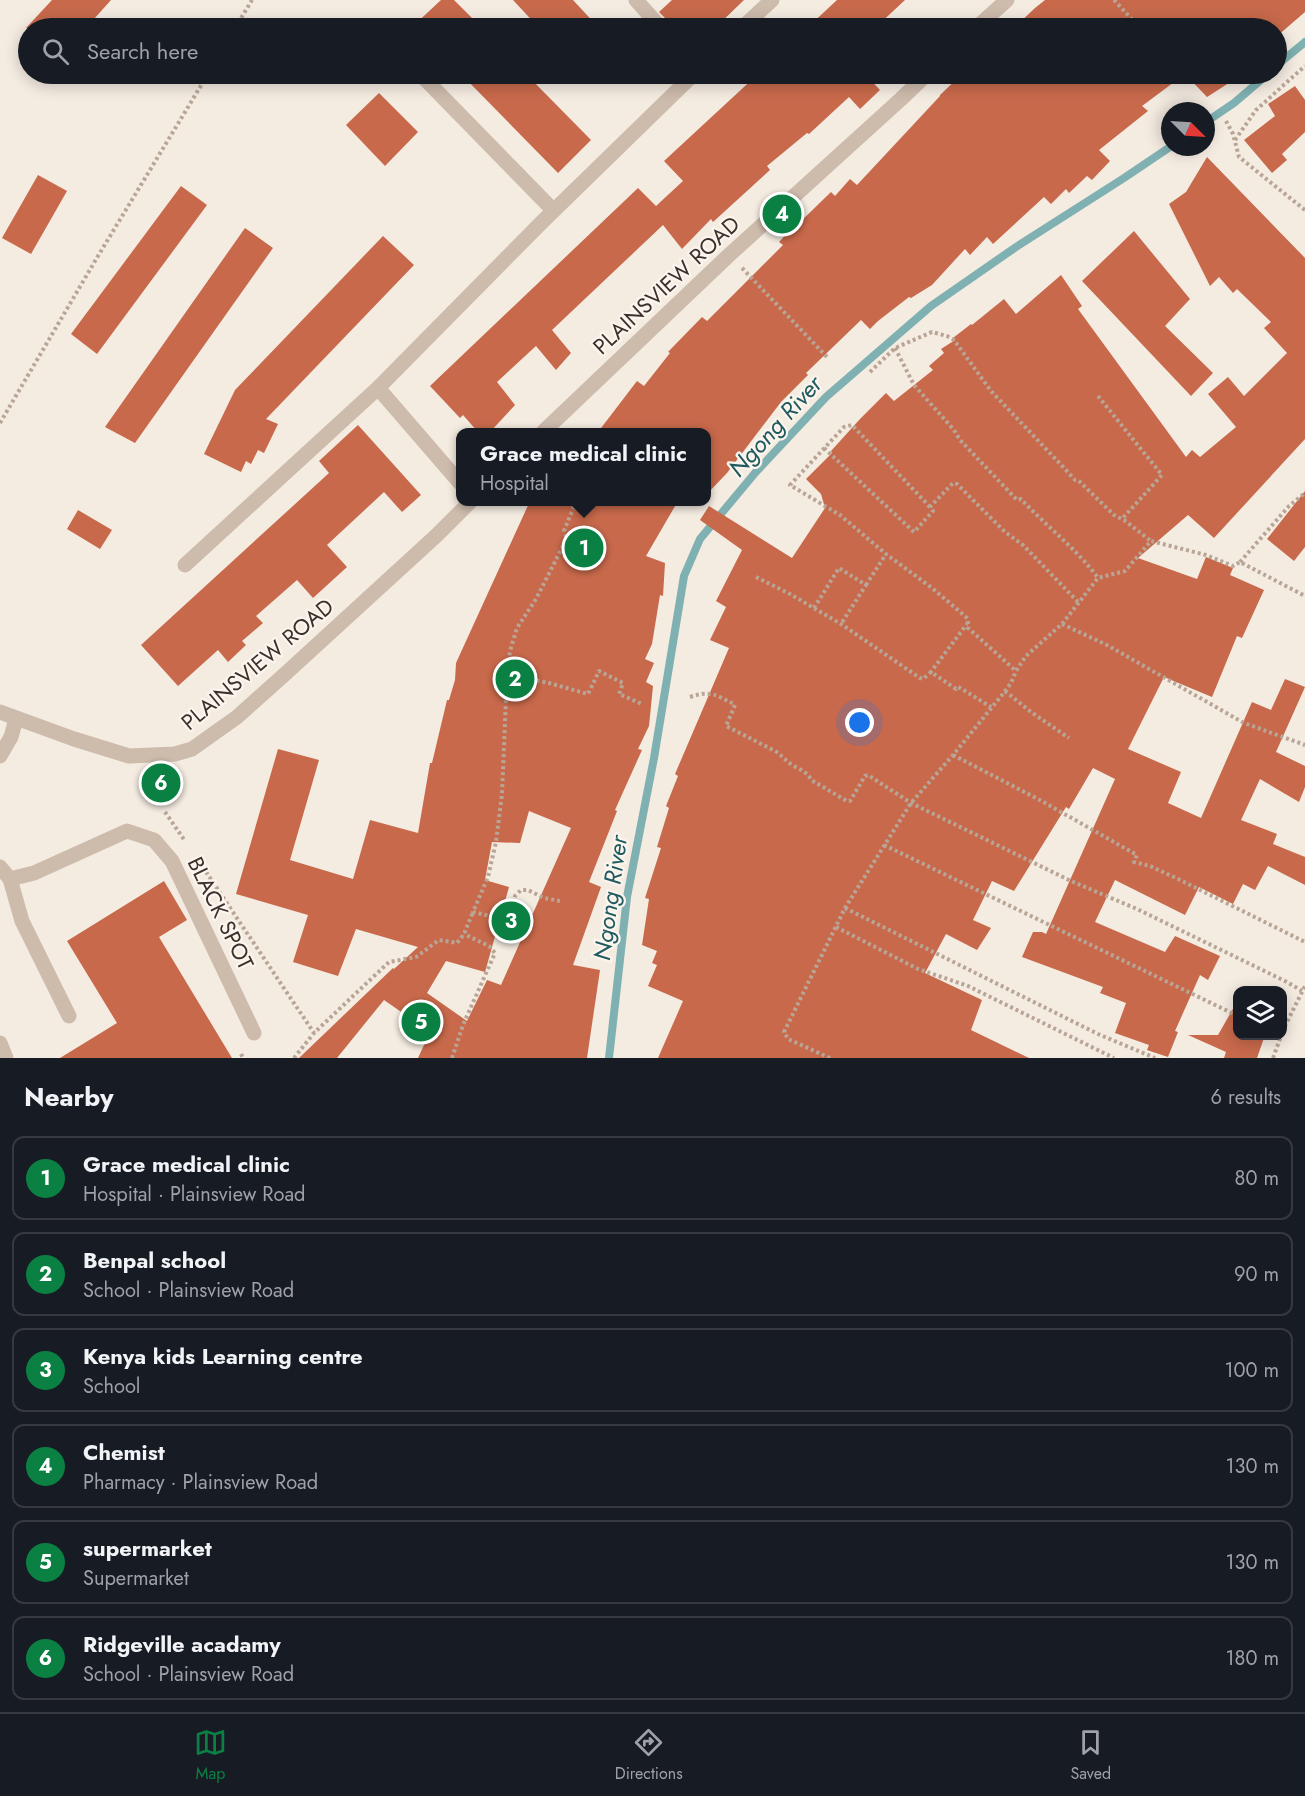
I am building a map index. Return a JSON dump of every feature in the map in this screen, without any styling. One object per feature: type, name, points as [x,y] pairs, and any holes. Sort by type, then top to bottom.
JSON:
[{"type":"street","points":[[636,0],[652,18]]},
{"type":"street","points":[[753,18],[772,0]]},
{"type":"street","points":[[987,18],[1007,0]]},
{"type":"street","points":[[430,84],[553,210]]},
{"type":"street","points":[[185,565],[378,388],[553,210],[684,84]]},
{"type":"street","name":"PLAINSVIEW ROAD","points":[[547,428],[728,256],[916,84]]},
{"type":"street","points":[[378,388],[456,478]]},
{"type":"street","name":"PLAINSVIEW ROAD","points":[[0,712],[129,756],[175,754],[192,749],[237,717],[400,569],[465,506]]},
{"type":"street","points":[[0,756],[11,737],[16,719]]},
{"type":"street","name":"BLACK SPOT","points":[[10,879],[34,873],[127,831],[154,840],[172,861],[254,1033]]},
{"type":"street","points":[[0,867],[10,879],[22,921],[69,1016]]},
{"type":"street","points":[[0,1043],[6,1058]]},
{"type":"path","points":[[241,18],[252,0]]},
{"type":"path","points":[[1114,0],[1131,18]]},
{"type":"path","points":[[1287,82],[1305,66]]},
{"type":"path","points":[[0,423],[202,84]]},
{"type":"path","points":[[1235,140],[1256,110],[1285,84]]},
{"type":"path","points":[[1226,121],[1233,134],[1239,157],[1305,210]]},
{"type":"path","points":[[728,256],[748,273],[827,357]]},
{"type":"path","points":[[870,372],[895,348],[932,332],[954,340],[991,391],[1037,442],[1075,480],[1078,480],[1121,519],[1151,541],[1206,555],[1233,566],[1240,562],[1289,506],[1305,493]]},
{"type":"path","points":[[895,348],[914,385],[954,430],[960,440],[1017,500],[1021,499],[1083,558],[1098,578]]},
{"type":"path","points":[[1098,396],[1162,475],[1121,519]]},
{"type":"path","points":[[824,448],[914,532],[933,511],[852,425],[844,428],[824,448],[790,485],[840,515],[886,554],[940,594],[965,616],[968,620],[968,627],[1016,671]]},
{"type":"path","points":[[930,507],[953,483],[957,484],[1005,532],[1023,545],[1078,602]]},
{"type":"path","points":[[294,1058],[314,1034],[389,962],[416,957],[439,940],[457,943],[464,934],[488,877],[496,842],[502,794],[510,651],[517,628],[536,599],[564,544],[566,537],[564,531],[574,506]]},
{"type":"path","points":[[830,1058],[788,1039],[784,1032],[845,908],[884,845],[911,803],[1005,691],[1026,656],[1062,624],[1098,578],[1125,571],[1151,541]]},
{"type":"path","points":[[841,624],[886,554]]},
{"type":"path","points":[[1240,562],[1305,596]]},
{"type":"path","points":[[814,608],[839,568],[866,585]]},
{"type":"path","points":[[756,577],[841,624],[923,679],[967,624]]},
{"type":"path","points":[[1062,624],[1107,645],[1244,723],[1305,745]]},
{"type":"path","points":[[507,675],[588,694],[599,671],[622,683],[619,694],[642,704]]},
{"type":"path","points":[[930,673],[956,689],[962,688],[992,707]]},
{"type":"path","points":[[1005,691],[1069,738]]},
{"type":"path","points":[[690,697],[707,693],[734,704],[726,726],[775,751],[808,775],[811,780],[847,801],[850,801],[866,775],[911,803],[1071,881],[1137,909],[1302,991]]},
{"type":"path","points":[[953,755],[1038,799],[1137,855],[1134,862],[1150,866],[1305,942]]},
{"type":"path","points":[[165,812],[314,1034]]},
{"type":"path","points":[[884,845],[1233,1014]]},
{"type":"path","points":[[474,912],[507,920],[510,918],[515,896],[521,890],[528,890],[544,898],[560,901]]},
{"type":"path","points":[[845,908],[1098,1034],[1155,1058]]},
{"type":"path","points":[[836,927],[918,969],[968,986],[1114,1058]]},
{"type":"path","points":[[452,1058],[463,1025],[495,953],[494,949],[464,934]]},
{"type":"path","points":[[1287,1021],[1305,986]]},
{"type":"path","points":[[1273,1058],[1278,1040]]},
{"type":"building","points":[[52,0],[111,0],[95,18],[35,18]]},
{"type":"building","points":[[441,0],[454,0],[472,18],[422,18]]},
{"type":"building","points":[[513,0],[573,0],[590,18],[530,18]]},
{"type":"building","points":[[672,0],[744,0],[725,18],[665,18],[659,12]]},
{"type":"building","points":[[837,0],[905,0],[886,18],[818,18]]},
{"type":"building","points":[[1045,0],[1305,0],[1305,12],[1287,28],[1287,18],[1024,18]]},
{"type":"building","points":[[471,84],[536,84],[591,140],[558,173]]},
{"type":"building","points":[[747,84],[874,84],[880,90],[860,109],[849,97],[809,134],[807,133],[767,166],[770,170],[713,222],[711,219],[682,249],[663,225],[552,330],[571,353],[556,370],[536,346],[497,382],[515,405],[494,428],[474,428],[463,415],[460,418],[430,386],[638,188],[656,206],[683,181],[664,161]]},
{"type":"building","points":[[952,84],[1172,84],[1142,106],[1148,111],[1099,150],[1110,161],[1092,180],[1087,176],[1069,193],[1066,189],[1051,204],[1044,197],[993,244],[987,237],[970,255],[965,249],[932,285],[911,298],[909,297],[870,329],[861,320],[806,373],[808,375],[781,402],[727,473],[711,490],[711,428],[601,428],[637,381],[644,386],[670,353],[668,352],[702,317],[707,321],[783,245],[779,242],[795,225],[831,192],[835,196],[850,179],[857,185]]},
{"type":"building","points":[[1195,84],[1227,84],[1207,97]]},
{"type":"building","points":[[1295,86],[1305,100],[1305,132],[1282,154],[1287,160],[1272,173],[1244,140],[1275,116],[1268,104]]},
{"type":"building","points":[[379,93],[418,132],[385,166],[346,125]]},
{"type":"building","points":[[1207,157],[1305,258],[1305,439],[1214,538],[1188,515],[1138,558],[1197,579],[1206,557],[1233,568],[1230,575],[1264,590],[1242,638],[1237,636],[1212,697],[1164,677],[1128,749],[1181,772],[1168,803],[1201,818],[1252,702],[1271,710],[1285,679],[1305,687],[1276,752],[1305,766],[1305,787],[1299,802],[1260,779],[1241,820],[1277,834],[1273,844],[1305,857],[1305,885],[1268,866],[1255,890],[1243,884],[1233,904],[1199,887],[1185,915],[1115,880],[1095,922],[1165,952],[1175,936],[1220,956],[1208,980],[1200,975],[1175,1031],[1178,1032],[1168,1057],[1147,1050],[1149,1045],[1115,1033],[1126,1003],[1100,993],[1103,987],[1022,957],[1033,932],[1046,934],[1115,779],[1093,768],[1069,809],[1066,807],[1014,891],[992,881],[973,920],[991,928],[977,950],[946,934],[925,973],[982,1000],[971,1030],[1029,1058],[658,1058],[683,1001],[648,986],[657,965],[652,963],[657,951],[642,945],[649,899],[645,898],[661,848],[657,847],[669,808],[666,806],[678,776],[675,774],[729,648],[710,640],[726,607],[716,601],[742,550],[700,520],[709,506],[792,558],[825,508],[821,494],[806,479],[832,453],[831,451],[860,419],[886,393],[894,401],[933,370],[929,366],[944,353],[941,349],[1004,299],[1016,314],[1061,275],[1082,306],[1078,309],[1186,457],[1192,450],[1200,457],[1236,427],[1208,394],[1228,377],[1244,396],[1287,353],[1264,328],[1271,322],[1237,289],[1233,293],[1219,277],[1210,286],[1169,204],[1186,192]]},
{"type":"building","points":[[38,175],[67,191],[31,254],[2,238]]},
{"type":"building","points":[[181,186],[207,205],[97,354],[71,334]]},
{"type":"building","points":[[245,228],[273,248],[135,443],[105,427]]},
{"type":"building","points":[[1134,231],[1190,299],[1165,326],[1213,373],[1191,396],[1082,281]]},
{"type":"building","points":[[383,236],[414,265],[266,419],[278,424],[264,453],[258,450],[251,464],[246,461],[241,472],[204,454],[235,390]]},
{"type":"building","points":[[358,425],[421,495],[402,512],[384,492],[327,545],[347,567],[313,598],[297,580],[256,616],[263,623],[242,641],[246,645],[228,662],[218,650],[178,686],[141,645],[329,473],[319,461]]},
{"type":"building","points":[[1305,491],[1305,547],[1294,561],[1267,539]]},
{"type":"building","points":[[528,506],[675,506],[646,556],[665,563],[663,596],[660,595],[652,644],[645,659],[654,663],[646,682],[653,686],[649,726],[638,749],[642,750],[615,810],[617,811],[589,882],[601,887],[573,965],[600,970],[587,1058],[418,1058],[430,1032],[384,1000],[337,1058],[299,1058],[418,947],[356,929],[338,976],[293,962],[308,915],[236,894],[278,749],[319,760],[290,860],[353,879],[370,820],[418,833],[430,763],[432,763],[447,700],[449,700],[455,680],[456,663]],"holes":[[[529,811],[571,828],[501,985],[487,980],[467,1021],[427,993],[446,961],[485,972],[509,887],[485,880],[492,842],[520,843]]]},
{"type":"building","points":[[78,510],[112,530],[100,549],[67,529]]},
{"type":"building","points":[[164,881],[187,920],[159,937],[232,1058],[60,1058],[117,1023],[67,941]]},
{"type":"building","points":[[1233,1009],[1233,1040],[1263,1040],[1257,1058],[1224,1058],[1226,1052],[1188,1035],[1218,1035]]},
{"type":"waterway","name":"Ngong River","points":[[1287,57],[1305,42]]},
{"type":"waterway","name":"Ngong River","points":[[1215,116],[1256,84]]},
{"type":"waterway","name":"Ngong River","points":[[609,1058],[627,897],[654,758],[684,576],[700,539],[755,473],[826,397],[931,306],[1016,247],[1161,153]]},
{"type":"place","name":"Chemist","points":[[782,214]]},
{"type":"place","name":"Grace medical clinic","points":[[584,548]]},
{"type":"place","name":"Benpal school","points":[[515,679]]},
{"type":"place","name":"Ridgeville acadamy","points":[[161,783]]},
{"type":"place","name":"Kenya kids Learning centre","points":[[511,921]]},
{"type":"place","name":"supermarket","points":[[421,1022]]}]
